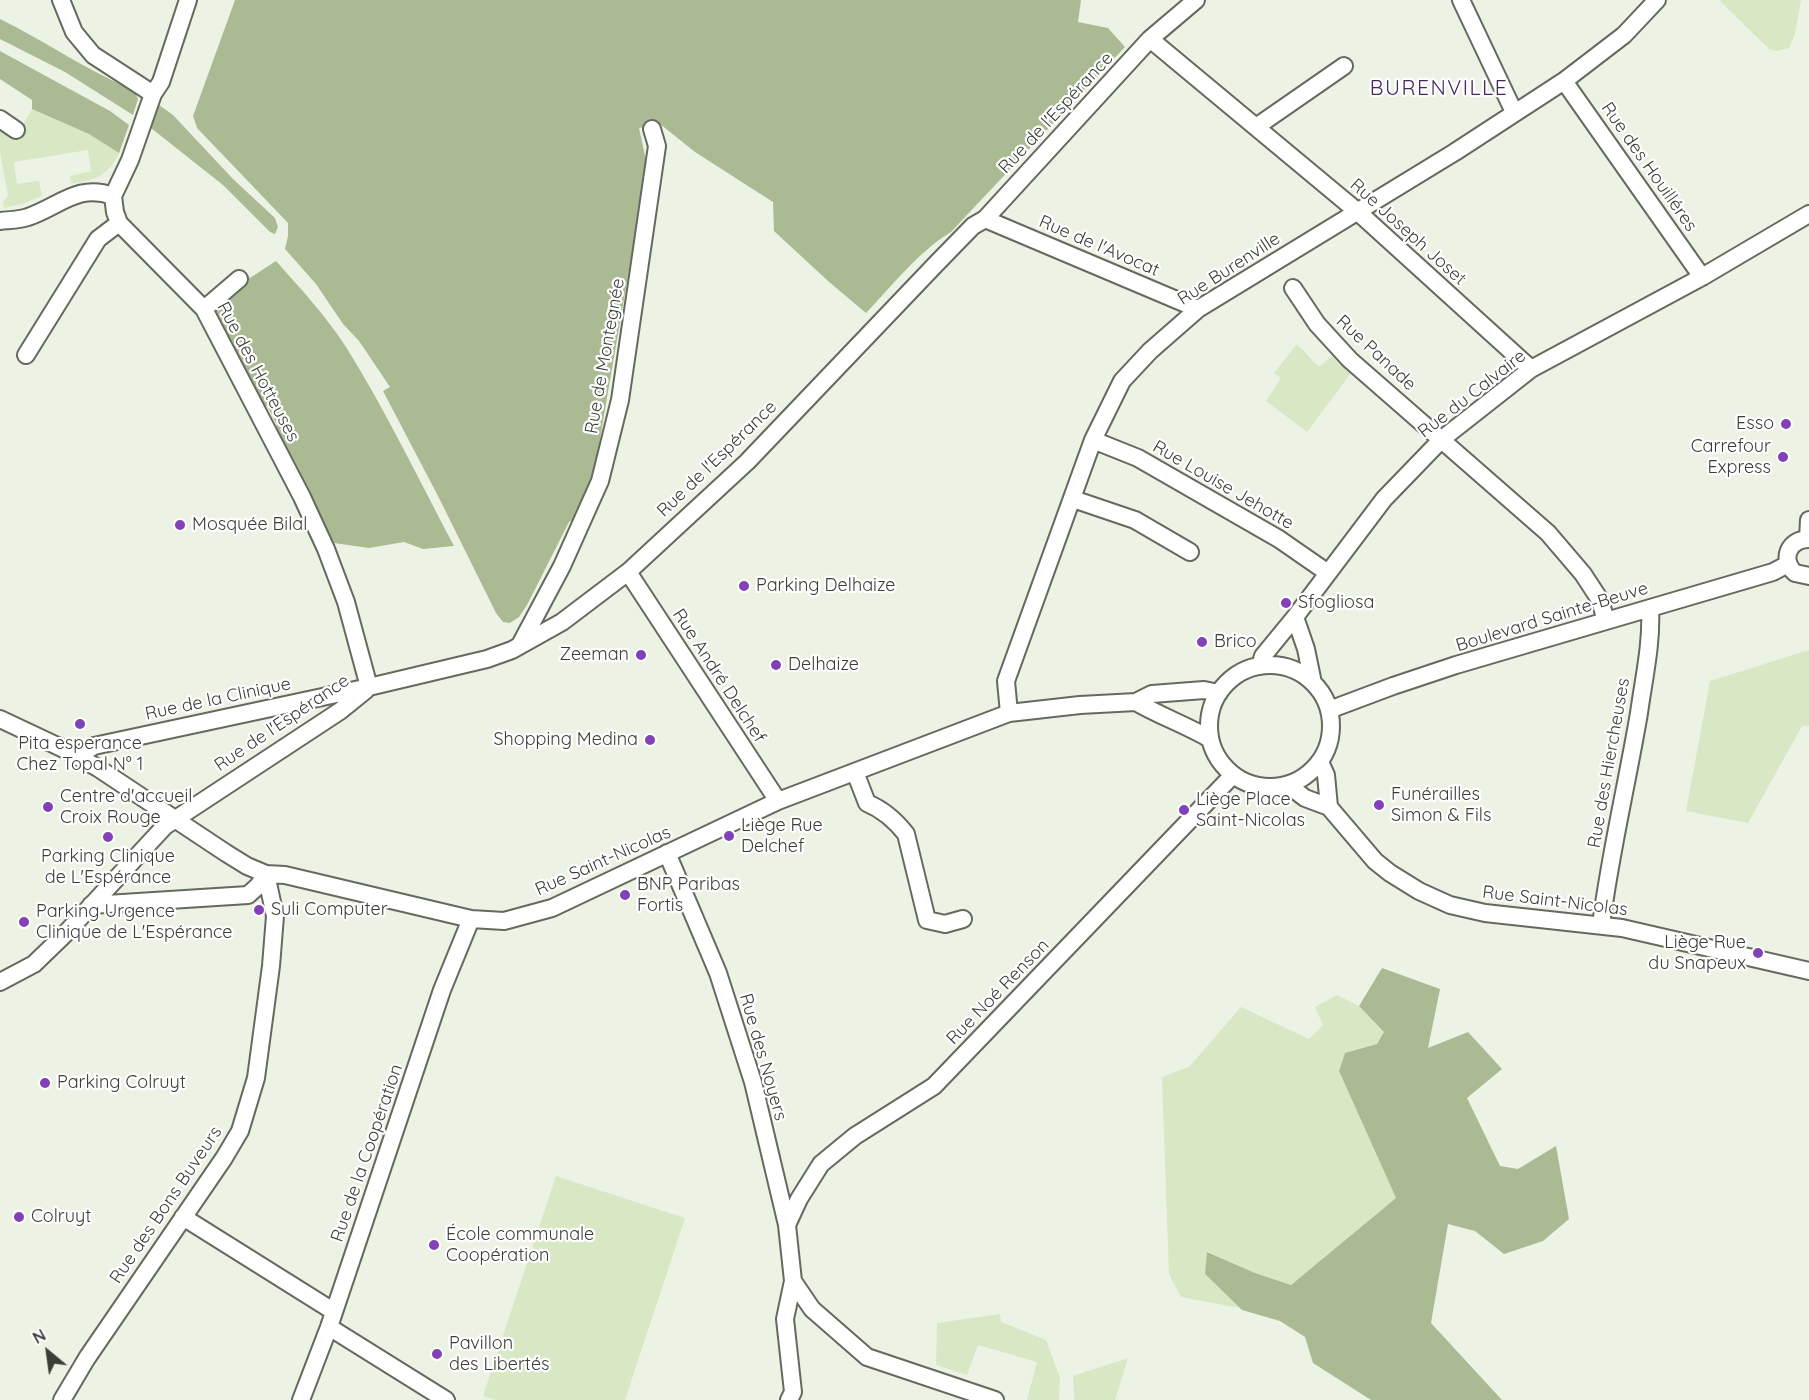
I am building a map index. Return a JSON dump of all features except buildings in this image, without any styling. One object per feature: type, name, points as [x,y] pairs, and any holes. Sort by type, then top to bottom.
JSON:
[{"type":"street","points":[[61,0],[74,32],[93,55],[151,101]]},
{"type":"street","points":[[26,355],[99,239],[118,223],[113,196],[130,160],[151,101],[161,82],[188,0]]},
{"type":"street","name":"Rue de l'Espérance","points":[[0,982],[34,964],[165,826],[340,711],[369,687],[487,659],[520,645],[562,622],[628,572],[747,462],[973,226],[985,219],[1150,39],[1196,0]]},
{"type":"street","points":[[1461,0],[1514,112]]},
{"type":"street","name":"Rue Burenville","points":[[1010,713],[1006,681],[1093,440],[1122,381],[1150,351],[1198,309],[1358,212],[1564,81],[1624,35],[1657,0]]},
{"type":"street","name":"Rue Joseph Joset","points":[[1150,39],[1358,212],[1531,369]]},
{"type":"street","points":[[1256,127],[1344,66]]},
{"type":"street","name":"Rue des Houilléres","points":[[1564,81],[1702,277]]},
{"type":"street","points":[[0,119],[16,130]]},
{"type":"street","name":"Rue de Montegnée","points":[[520,645],[562,566],[600,481],[622,389],[657,146],[652,129]]},
{"type":"street","points":[[0,221],[27,217],[76,195],[98,191],[113,196]]},
{"type":"street","name":"Rue du Calvaire","points":[[1260,666],[1263,656],[1384,499],[1442,439],[1531,369],[1702,277],[1809,214]]},
{"type":"street","name":"Rue de l'Avocat","points":[[985,219],[1198,309]]},
{"type":"street","name":"Rue des Hotteuses","points":[[118,223],[204,309],[302,497],[326,549],[346,602],[369,687]]},
{"type":"street","points":[[204,309],[239,279]]},
{"type":"street","name":"Rue Panade","points":[[1293,288],[1317,324],[1350,360],[1548,533],[1583,574],[1600,600],[1606,621]]},
{"type":"street","name":"Rue Louise Jehotte","points":[[1093,440],[1138,458],[1280,539],[1328,573]]},
{"type":"street","points":[[1073,499],[1135,520],[1190,552]]},
{"type":"street","points":[[1809,520],[1809,539],[1800,539],[1794,543],[1786,556],[1788,564],[1795,573],[1809,576]]},
{"type":"street","name":"Boulevard Sainte-Beuve","points":[[1329,710],[1393,686],[1773,572],[1788,564]]},
{"type":"street","name":"Rue André Delchef","points":[[628,572],[778,801]]},
{"type":"street","name":"Rue des Hiercheuses","points":[[1601,925],[1652,634],[1650,608]]},
{"type":"street","points":[[1295,617],[1306,649],[1313,683]]},
{"type":"street","points":[[1260,666],[1279,666],[1298,671],[1313,683],[1323,695],[1329,710],[1331,728],[1328,746],[1320,762],[1306,776],[1288,785],[1269,788],[1250,784],[1233,775],[1215,753],[1210,740],[1210,715],[1219,693],[1236,675],[1260,666]]},
{"type":"street","name":"Rue de la Clinique","points":[[78,756],[94,746],[369,687]]},
{"type":"street","name":"Rue Saint-Nicolas","points":[[0,719],[78,756],[247,866],[266,874],[285,875],[471,920],[504,921],[562,903],[601,886],[778,801],[1010,713],[1080,705],[1136,702],[1152,694],[1204,690],[1219,693]]},
{"type":"street","points":[[1136,702],[1152,712],[1194,729],[1210,740]]},
{"type":"street","points":[[1320,762],[1326,775],[1329,807]]},
{"type":"street","points":[[855,772],[867,803],[881,808],[906,834],[927,920],[945,924],[963,919]]},
{"type":"street","name":"Rue Noé Renson","points":[[787,1225],[799,1199],[821,1164],[855,1136],[934,1086],[1233,775]]},
{"type":"street","name":"Rue Saint-Nicolas","points":[[1288,785],[1305,798],[1329,807],[1375,861],[1403,882],[1438,900],[1463,909],[1601,925],[1672,938],[1809,970]]},
{"type":"street","name":"Rue des Noyers","points":[[662,855],[718,973],[753,1082],[787,1225],[793,1281]]},
{"type":"street","points":[[92,905],[248,895],[266,874]]},
{"type":"street","name":"Rue des Bons Buveurs","points":[[62,1400],[87,1358],[224,1158],[240,1131],[252,1095],[271,966],[275,916],[266,874]]},
{"type":"street","name":"Rue de la Coopération","points":[[301,1400],[329,1328],[442,990],[471,920]]},
{"type":"street","points":[[183,1217],[333,1311]]},
{"type":"street","points":[[789,1400],[793,1392],[785,1319],[793,1281]]},
{"type":"street","points":[[793,1281],[812,1309],[867,1357],[995,1400]]},
{"type":"street","points":[[329,1328],[446,1400]]},
{"type":"green space","points":[[235,0],[1081,0],[1078,22],[1108,28],[1125,47],[951,232],[917,259],[866,313],[774,231],[773,202],[695,152],[660,124],[639,128],[647,165],[597,456],[580,516],[569,522],[527,605],[519,617],[510,623],[503,622],[496,613],[383,391],[390,387],[316,284],[285,249],[288,223],[197,128],[193,116]]},
{"type":"green space","points":[[1721,0],[1801,0],[1795,34],[1789,48],[1777,51],[1769,49]]},
{"type":"green space","points":[[0,19],[134,90],[138,99],[133,115],[65,72],[0,39]]},
{"type":"green space","points":[[0,51],[110,111],[129,125],[119,153],[89,134],[32,109],[32,100],[0,79]]},
{"type":"green space","points":[[159,105],[173,115],[233,179],[275,218],[278,227],[275,234],[270,232],[223,185],[151,128]]},
{"type":"green space","points":[[32,109],[89,134],[119,153],[111,166],[100,176],[87,181],[71,183],[70,176],[91,171],[88,150],[14,162],[17,184],[39,181],[42,196],[4,208],[3,202],[8,196],[0,152],[0,128],[22,126]]},
{"type":"green space","points":[[276,261],[322,314],[361,371],[454,546],[423,549],[404,542],[369,548],[334,543],[273,427],[277,425],[267,406],[263,407],[217,323],[216,311],[242,283]]},
{"type":"green space","points":[[1297,344],[1319,367],[1332,356],[1351,373],[1307,432],[1266,401],[1281,378],[1274,373]]},
{"type":"green space","points":[[1809,650],[1809,726],[1802,726],[1748,823],[1686,811],[1710,681]]},
{"type":"green space","points":[[1382,968],[1440,989],[1428,1048],[1468,1032],[1502,1069],[1467,1098],[1500,1166],[1518,1169],[1556,1146],[1569,1219],[1543,1241],[1504,1254],[1475,1231],[1448,1224],[1431,1323],[1502,1400],[1371,1400],[1313,1363],[1305,1337],[1280,1321],[1242,1310],[1205,1274],[1207,1252],[1255,1273],[1291,1285],[1396,1198],[1339,1071],[1345,1053],[1377,1044],[1384,1032],[1359,1006]]},
{"type":"green space","points":[[1337,995],[1359,1006],[1385,1031],[1377,1044],[1345,1053],[1339,1071],[1396,1198],[1291,1285],[1255,1273],[1208,1252],[1205,1274],[1240,1308],[1181,1297],[1169,1274],[1162,1077],[1189,1067],[1241,1007],[1309,1039],[1323,1025],[1315,1007]]},
{"type":"green space","points":[[556,1176],[685,1218],[625,1400],[495,1400],[483,1396]]},
{"type":"green space","points":[[1000,1314],[1001,1322],[1046,1340],[1060,1378],[1059,1400],[1027,1400],[1037,1362],[978,1345],[967,1375],[936,1365],[937,1323]]},
{"type":"green space","points":[[1128,1358],[1115,1400],[1074,1400],[1073,1376]]},
{"type":"place","name":"Esso","points":[[1786,424]]},
{"type":"place","name":"Carrefour Express","points":[[1783,457]]},
{"type":"place","name":"Mosquée Bilal","points":[[180,525]]},
{"type":"place","name":"Parking Delhaize","points":[[744,586]]},
{"type":"place","name":"Sfogliosa","points":[[1286,603]]},
{"type":"place","name":"Brico","points":[[1202,642]]},
{"type":"place","name":"Zeeman","points":[[641,655]]},
{"type":"place","name":"Delhaize","points":[[776,665]]},
{"type":"place","name":"Pita esperance Chez Topal N° 1","points":[[80,724]]},
{"type":"place","name":"Shopping Medina","points":[[650,740]]},
{"type":"place","name":"Funérailles Simon & Fils","points":[[1379,805]]},
{"type":"place","name":"Centre d'accueil Croix Rouge","points":[[48,807]]},
{"type":"place","name":"Liège Place Saint-Nicolas","points":[[1184,810]]},
{"type":"place","name":"Liège Rue Delchef","points":[[729,836]]},
{"type":"place","name":"Parking Clinique de L'Espérance","points":[[108,837]]},
{"type":"place","name":"BNP Paribas Fortis","points":[[625,895]]},
{"type":"place","name":"Suli Computer","points":[[259,910]]},
{"type":"place","name":"Parking Urgence Clinique de L'Espérance","points":[[24,922]]},
{"type":"place","name":"Liège Rue du Snapeux","points":[[1758,953]]},
{"type":"place","name":"Parking Colruyt","points":[[45,1083]]},
{"type":"place","name":"Colruyt","points":[[19,1217]]},
{"type":"place","name":"École communale Coopération","points":[[434,1245]]},
{"type":"place","name":"Pavillon des Libertés","points":[[437,1354]]},
{"type":"district","name":"BURENVILLE","points":[[1439,89]]}]
